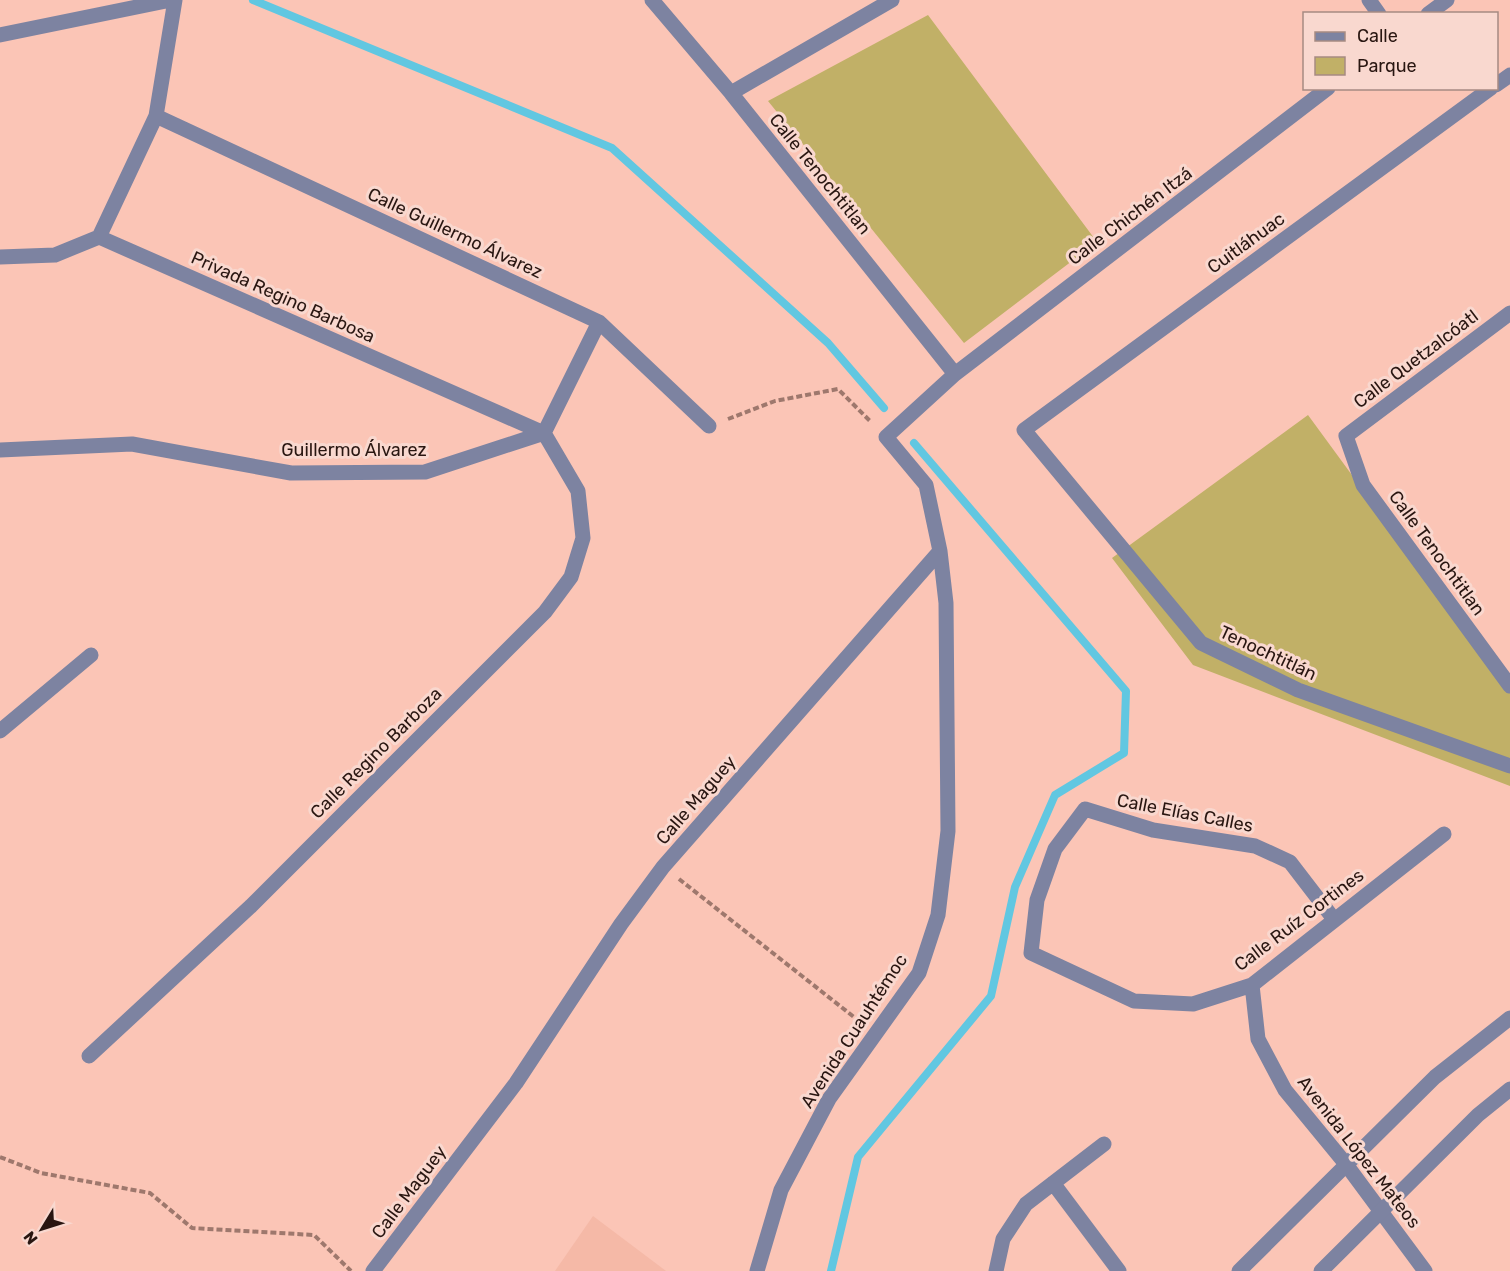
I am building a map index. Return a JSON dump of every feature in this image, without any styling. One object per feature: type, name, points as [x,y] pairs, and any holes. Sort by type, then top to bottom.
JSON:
[{"type":"street","points":[[0,35],[173,0],[156,116],[99,237],[55,255],[0,257]]},
{"type":"street","name":"Calle Tenochtitlan","points":[[652,0],[731,93],[955,374]]},
{"type":"street","points":[[731,93],[892,0]]},
{"type":"street","points":[[1431,12],[1447,0]]},
{"type":"street","name":"Calle Chichén Itzá","points":[[955,374],[1325,90]]},
{"type":"street","name":"Cuitláhuac","points":[[1024,430],[1488,90]]},
{"type":"street","name":"Calle Guillermo Álvarez","points":[[156,116],[599,322],[709,426]]},
{"type":"street","name":"Privada Regino Barbosa","points":[[99,237],[544,433]]},
{"type":"street","name":"Calle Quetzalcóatl","points":[[1346,436],[1510,313]]},
{"type":"street","points":[[544,433],[599,322]]},
{"type":"street","points":[[940,551],[926,485],[886,437],[955,374]]},
{"type":"street","name":"Tenochtitlán","points":[[1024,430],[1201,643],[1298,690],[1510,766]]},
{"type":"street","name":"Guillermo Álvarez","points":[[0,450],[132,444],[291,473],[425,472],[544,433]]},
{"type":"street","name":"Calle Regino Barboza","points":[[89,1056],[251,906],[545,612],[571,577],[583,538],[578,491],[544,433]]},
{"type":"street","name":"Calle Tenochtitlan","points":[[1346,436],[1364,484],[1510,686]]},
{"type":"street","name":"Calle Maguey","points":[[372,1271],[516,1083],[621,924],[663,867],[940,551]]},
{"type":"street","name":"Avenida Cuauhtémoc","points":[[757,1271],[782,1190],[829,1099],[919,973],[938,915],[948,831],[946,603],[940,551]]},
{"type":"street","points":[[0,731],[91,655]]},
{"type":"street","name":"Calle Elías Calles","points":[[1031,953],[1037,900],[1054,849],[1085,809],[1154,830],[1255,846],[1290,862],[1333,918]]},
{"type":"street","name":"Calle Ruíz Cortines","points":[[1031,953],[1134,1001],[1193,1004],[1251,985],[1333,918],[1444,834]]},
{"type":"street","name":"Avenida López Mateos","points":[[1251,985],[1258,1039],[1285,1090],[1345,1163],[1425,1271]]},
{"type":"street","points":[[1239,1271],[1345,1163],[1435,1077],[1510,1018]]},
{"type":"street","points":[[1321,1271],[1478,1115],[1510,1089]]},
{"type":"street","points":[[996,1271],[1003,1239],[1026,1204],[1104,1144]]},
{"type":"street","points":[[1053,1183],[1119,1271]]},
{"type":"path","points":[[709,426],[774,401],[838,389],[886,437]]},
{"type":"path","points":[[663,867],[876,1035]]},
{"type":"path","points":[[0,1157],[41,1173],[150,1193],[192,1228],[314,1235],[351,1271]]},
{"type":"shaded area","points":[[593,1216],[666,1271],[555,1271]]},
{"type":"green space","points":[[928,15],[1097,242],[964,343],[768,101]]},
{"type":"green space","points":[[1308,415],[1510,691],[1510,786],[1193,665],[1112,558]]},
{"type":"waterway","points":[[253,0],[612,148],[828,343],[884,408]]},
{"type":"waterway","points":[[831,1271],[858,1157],[991,996],[1015,887],[1055,795],[1124,753],[1126,691],[914,443]]}]
